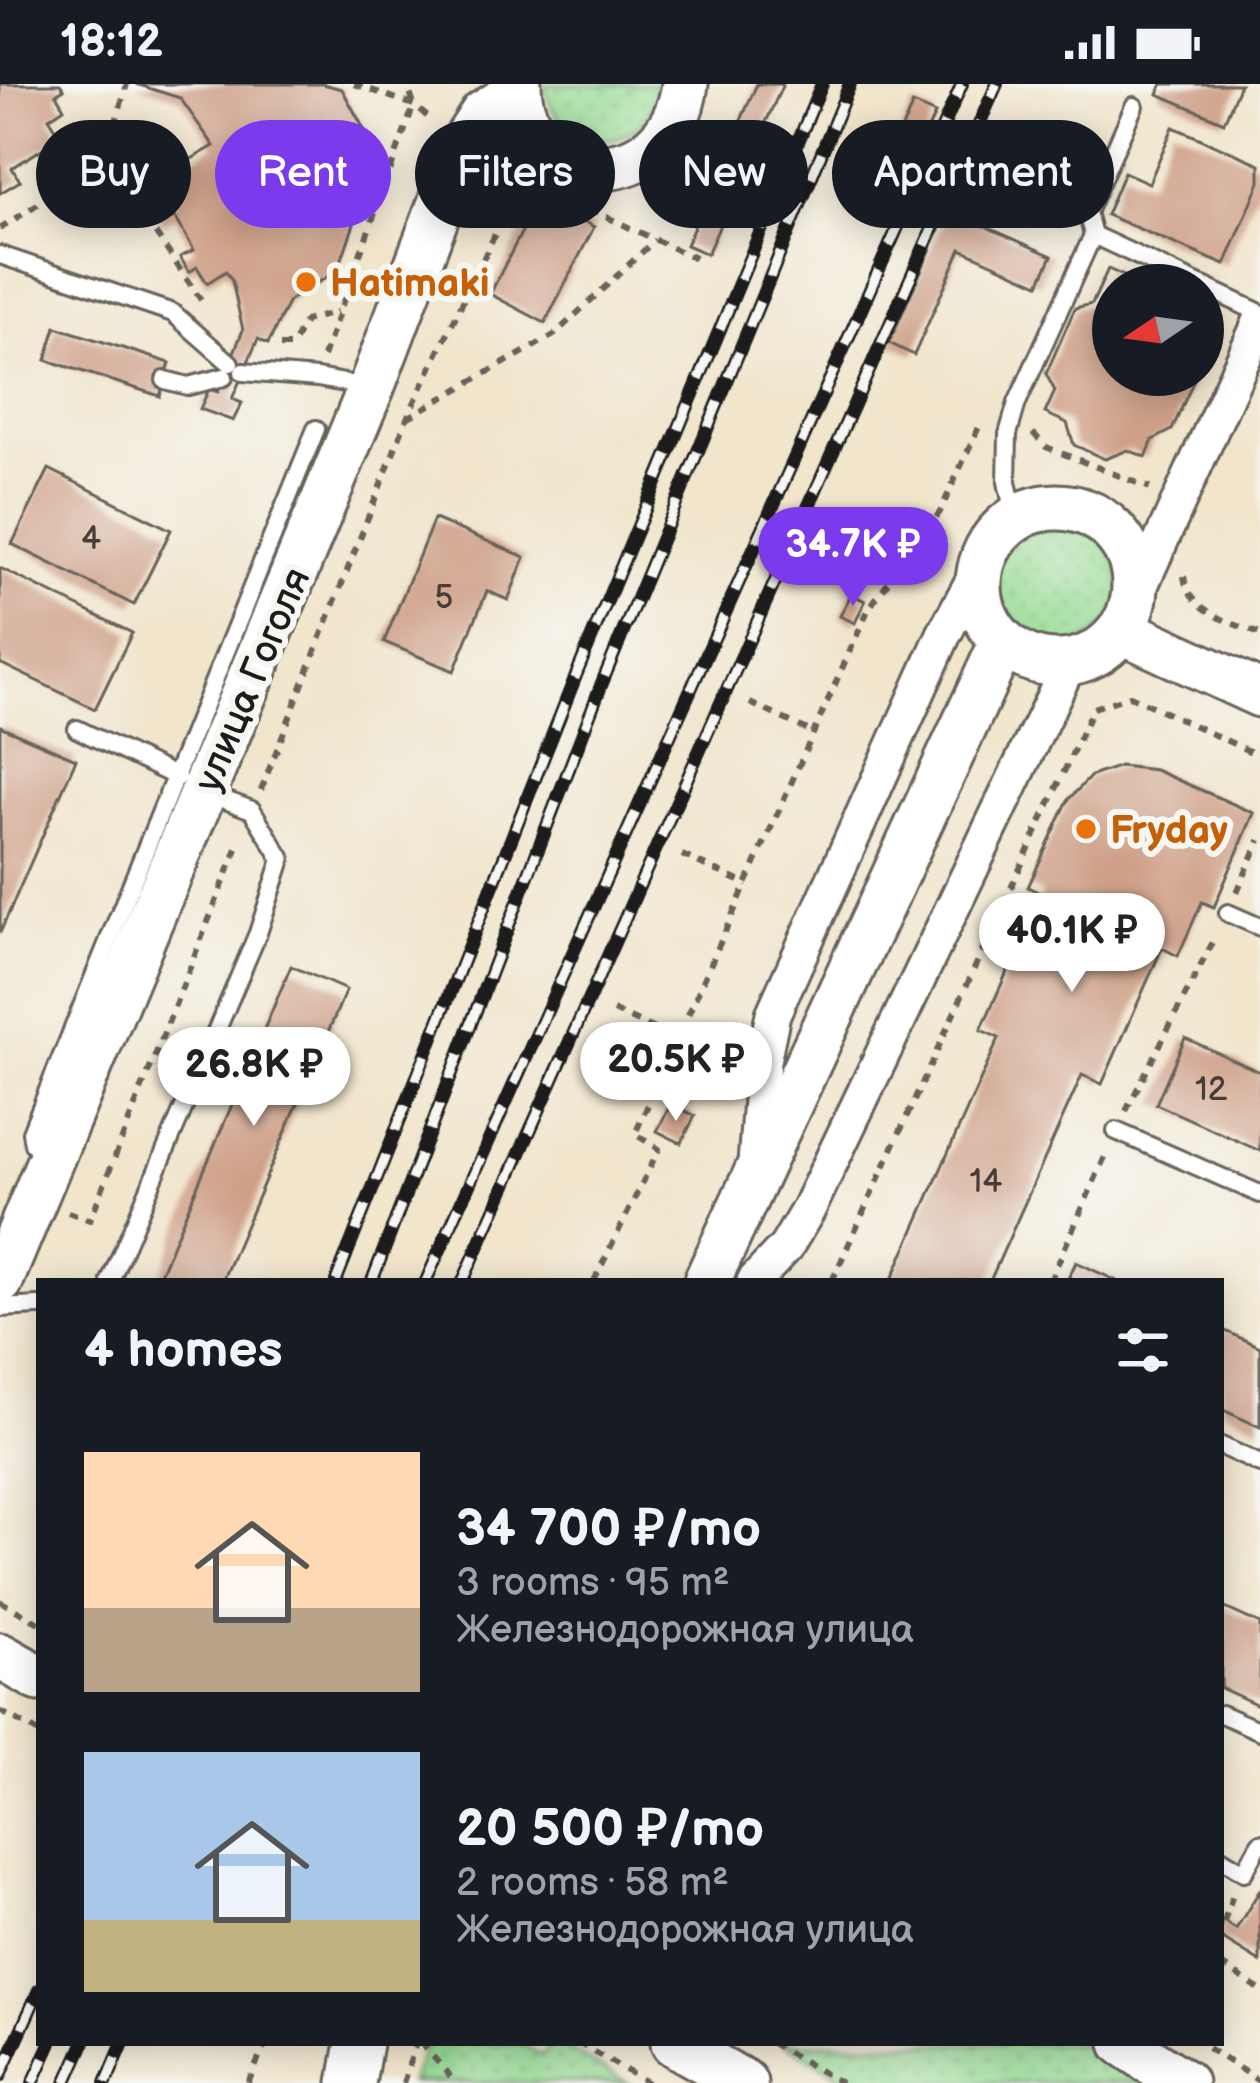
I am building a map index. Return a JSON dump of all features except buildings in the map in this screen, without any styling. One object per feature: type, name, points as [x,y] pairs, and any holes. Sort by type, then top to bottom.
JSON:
[{"type":"street","points":[[518,88],[533,132],[569,161],[592,167],[638,159],[657,146],[682,106],[686,84]]},
{"type":"street","name":"улица Гоголя","points":[[3,1264],[51,1157],[190,784],[371,388],[463,146],[483,114],[518,88]]},
{"type":"street","points":[[980,567],[981,608],[1003,642],[1023,656],[1070,662],[1107,645],[1127,616],[1260,318]]},
{"type":"street","points":[[753,1182],[773,1015],[944,634],[999,531],[1039,508],[1066,507],[1091,514],[1112,529],[1131,563],[1127,616]]},
{"type":"street","points":[[1127,616],[1260,694]]},
{"type":"street","points":[[708,1278],[1003,642]]},
{"type":"street","points":[[757,1278],[786,1247],[808,1210],[1070,662]]},
{"type":"street","points":[[0,1656],[36,1676]]},
{"type":"street","points":[[352,2083],[358,2046]]},
{"type":"street","points":[[679,2046],[744,2083]]},
{"type":"street","points":[[1139,2046],[1204,2059]]},
{"type":"lane","points":[[1015,518],[1007,482],[1017,403],[1093,235],[1087,212],[1133,106]]},
{"type":"lane","points":[[1093,235],[1155,264]]},
{"type":"lane","points":[[0,255],[173,313],[232,371]]},
{"type":"lane","points":[[1224,298],[1260,318]]},
{"type":"lane","points":[[165,380],[188,386],[232,371],[371,388]]},
{"type":"lane","points":[[190,784],[316,428]]},
{"type":"lane","points":[[77,729],[252,810],[282,860],[258,933],[111,1278]]},
{"type":"lane","points":[[1228,913],[1260,927]]},
{"type":"lane","points":[[1116,1131],[1260,1194]]},
{"type":"lane","points":[[0,1308],[36,1306]]},
{"type":"lane","points":[[1224,1448],[1260,1464]]},
{"type":"lane","points":[[1224,1715],[1260,1731]]},
{"type":"lane","points":[[1224,1860],[1244,1871],[1260,1843]]},
{"type":"path","points":[[117,120],[128,84]]},
{"type":"path","points":[[354,84],[413,105]]},
{"type":"path","points":[[317,378],[413,105],[409,85]]},
{"type":"path","points":[[0,230],[36,206]]},
{"type":"path","points":[[615,221],[692,257],[696,249]]},
{"type":"path","points":[[152,228],[212,315]]},
{"type":"path","points":[[390,431],[554,335],[655,240]]},
{"type":"path","points":[[273,346],[292,346],[305,320],[337,312]]},
{"type":"path","points":[[595,1278],[659,1149],[635,1134],[869,608],[940,512],[986,412],[1030,430],[1046,447],[1179,501]]},
{"type":"path","points":[[1210,613],[1260,634]]},
{"type":"path","points":[[833,1278],[1093,708],[1130,696],[1260,756]]},
{"type":"path","points":[[750,704],[814,734]]},
{"type":"path","points":[[1051,1278],[1116,1131],[1228,913],[1260,840]]},
{"type":"path","points":[[682,856],[748,885]]},
{"type":"path","points":[[613,1011],[678,1039]]},
{"type":"path","points":[[0,1601],[36,1621]]},
{"type":"path","points":[[0,1711],[36,1731]]},
{"type":"path","points":[[1224,1967],[1260,1990]]},
{"type":"path","points":[[248,2083],[265,2046]]},
{"type":"path","points":[[403,2083],[418,2046]]},
{"type":"path","points":[[422,2046],[456,2083]]},
{"type":"path","points":[[583,2046],[648,2083]]},
{"type":"path","points":[[776,2046],[841,2083]]},
{"type":"path","points":[[1204,2059],[1260,2082]]},
{"type":"green space","points":[[545,84],[659,84],[638,126],[620,136],[615,137],[615,120],[560,120]]},
{"type":"green space","points":[[1057,521],[1081,525],[1102,539],[1116,560],[1120,584],[1116,608],[1102,629],[1081,643],[1057,647],[1033,643],[1012,629],[998,608],[994,584],[998,560],[1012,539],[1033,525]]},
{"type":"green space","points":[[425,2046],[526,2046],[542,2056],[550,2046],[562,2046],[628,2083],[410,2083]]},
{"type":"green space","points":[[789,2046],[1086,2046],[1146,2083],[854,2083]]},
{"type":"railway","points":[[337,1278],[577,673],[822,84]]},
{"type":"railway","points":[[373,1278],[602,683],[850,84]]},
{"type":"railway","points":[[427,1278],[962,84]]},
{"type":"railway","points":[[464,1278],[997,84]]},
{"type":"railway","points":[[0,2077],[36,1997]]},
{"type":"railway","points":[[33,2083],[50,2046]]},
{"type":"railway","points":[[66,2083],[83,2046]]},
{"type":"railway","points":[[106,2083],[122,2046]]},
{"type":"place","name":"Hatimaki","points":[[306,282]]},
{"type":"place","name":"Fryday","points":[[1086,829]]}]
